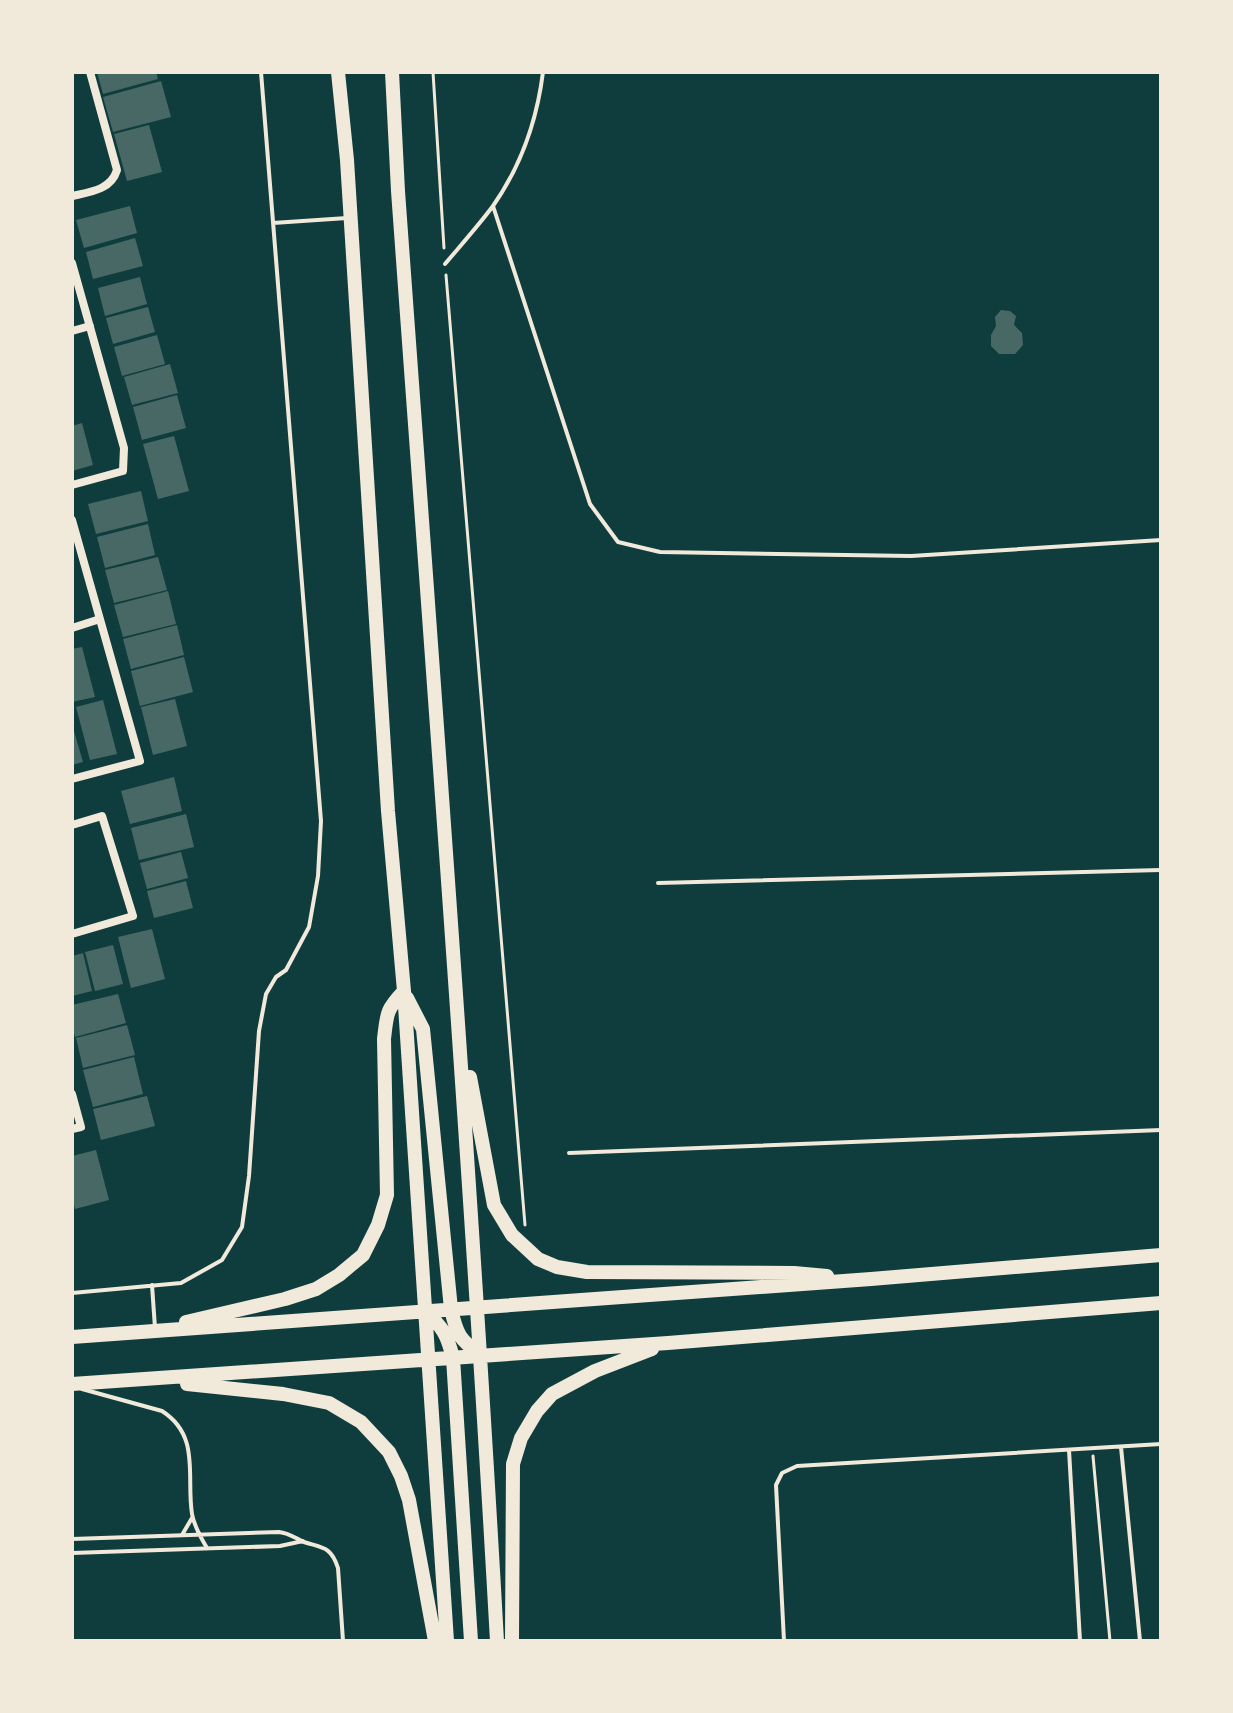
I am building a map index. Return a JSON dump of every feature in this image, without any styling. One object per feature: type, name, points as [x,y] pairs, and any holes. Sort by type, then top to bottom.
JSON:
[{"type":"main road","points":[[338,72],[351,218],[388,811],[404,991],[447,1641]]},
{"type":"main road","points":[[392,72],[481,1356],[497,1641]]},
{"type":"main road","points":[[404,991],[423,1029],[451,1309],[461,1339],[481,1356]]},
{"type":"main road","points":[[155,1330],[316,1289],[363,1255],[378,1225],[387,1195],[384,1039],[390,1006],[404,991]]},
{"type":"main road","points":[[458,1019],[494,1205],[512,1235],[538,1259],[557,1267],[587,1272],[794,1273],[871,1279]]},
{"type":"main road","points":[[72,1337],[477,1309],[1161,1255]]},
{"type":"main road","points":[[72,1385],[668,1343],[1160,1303]]},
{"type":"main road","points":[[424,1311],[440,1325],[453,1358],[471,1641]]},
{"type":"main road","points":[[512,1641],[513,1464],[521,1438],[537,1411],[552,1394],[595,1371],[668,1343]]},
{"type":"main road","points":[[151,1380],[283,1394],[329,1403],[361,1422],[389,1452],[405,1488],[435,1641]]},
{"type":"street","points":[[72,196],[108,185],[117,170],[90,72]]},
{"type":"street","points":[[72,263],[124,448],[123,471],[72,485]]},
{"type":"street","points":[[72,331],[90,326]]},
{"type":"street","points":[[72,520],[74,536],[140,761],[72,779]]},
{"type":"street","points":[[72,628],[100,619]]},
{"type":"street","points":[[72,825],[102,816],[133,916],[72,934]]},
{"type":"street","points":[[72,1094],[81,1127],[72,1129]]},
{"type":"lane","points":[[72,1293],[181,1283],[222,1260],[242,1227],[249,1176],[259,1031],[266,994],[276,977],[286,970],[309,927],[318,876],[321,821],[261,72]]},
{"type":"lane","points":[[445,264],[493,206],[513,172],[529,136],[540,99],[543,72]]},
{"type":"lane","points":[[493,206],[590,504],[618,542],[660,552],[911,556],[1161,540]]},
{"type":"lane","points":[[273,223],[351,218]]},
{"type":"lane","points":[[658,883],[1161,870]]},
{"type":"lane","points":[[569,1153],[1161,1130]]},
{"type":"lane","points":[[152,1285],[155,1330]]},
{"type":"lane","points":[[72,1385],[162,1411],[179,1426],[188,1446],[193,1516],[207,1548]]},
{"type":"lane","points":[[784,1641],[776,1485],[782,1473],[797,1466],[1161,1444]]},
{"type":"lane","points":[[1121,1447],[1140,1641]]},
{"type":"lane","points":[[1069,1450],[1080,1641]]},
{"type":"lane","points":[[182,1535],[193,1516]]},
{"type":"lane","points":[[72,1539],[288,1533],[323,1547],[336,1559],[343,1641]]},
{"type":"lane","points":[[72,1553],[280,1546],[303,1541]]},
{"type":"path","points":[[433,72],[445,264],[527,1251]]},
{"type":"path","points":[[1092,1449],[1110,1641]]},
{"type":"building","points":[[97,72],[156,72],[158,79],[103,94]]},
{"type":"building","points":[[161,81],[171,117],[113,132],[103,97]]},
{"type":"building","points":[[149,125],[162,172],[127,181],[114,134]]},
{"type":"building","points":[[130,206],[137,233],[84,248],[76,220]]},
{"type":"building","points":[[135,238],[143,266],[93,279],[86,252]]},
{"type":"building","points":[[140,277],[147,304],[105,316],[98,288]]},
{"type":"building","points":[[148,307],[155,332],[113,344],[106,318]]},
{"type":"building","points":[[1001,310],[1010,311],[1016,316],[1014,325],[1022,333],[1023,345],[1015,354],[999,354],[991,346],[995,317]]},
{"type":"building","points":[[157,335],[165,364],[122,376],[114,347]]},
{"type":"building","points":[[170,364],[178,393],[132,405],[124,377]]},
{"type":"building","points":[[177,395],[186,428],[142,440],[133,407]]},
{"type":"building","points":[[82,423],[93,465],[72,471],[72,426]]},
{"type":"building","points":[[174,436],[189,491],[158,499],[143,444]]},
{"type":"building","points":[[141,491],[148,521],[96,534],[88,504]]},
{"type":"building","points":[[148,524],[155,555],[105,568],[97,537]]},
{"type":"building","points":[[158,557],[167,590],[114,603],[105,570]]},
{"type":"building","points":[[168,591],[176,624],[123,637],[114,605]]},
{"type":"building","points":[[177,625],[184,655],[131,669],[123,639]]},
{"type":"building","points":[[82,647],[95,697],[72,702],[72,649]]},
{"type":"building","points":[[184,657],[193,692],[140,706],[131,671]]},
{"type":"building","points":[[175,699],[187,746],[153,755],[141,707]]},
{"type":"building","points":[[103,700],[117,754],[90,760],[76,707]]},
{"type":"building","points":[[72,724],[83,762],[72,765]]},
{"type":"building","points":[[174,777],[182,811],[130,824],[121,791]]},
{"type":"building","points":[[186,814],[194,847],[139,860],[131,828]]},
{"type":"building","points":[[181,852],[188,878],[147,889],[140,863]]},
{"type":"building","points":[[186,881],[193,908],[154,918],[147,891]]},
{"type":"building","points":[[152,929],[165,979],[131,988],[118,937]]},
{"type":"building","points":[[113,945],[123,984],[95,991],[85,952]]},
{"type":"building","points":[[83,953],[92,991],[72,996],[72,956]]},
{"type":"building","points":[[118,994],[126,1023],[75,1037],[72,1005]]},
{"type":"building","points":[[127,1025],[135,1055],[83,1068],[76,1038]]},
{"type":"building","points":[[134,1057],[143,1094],[93,1107],[83,1070]]},
{"type":"building","points":[[147,1096],[155,1126],[101,1140],[93,1109]]},
{"type":"building","points":[[96,1150],[109,1200],[75,1209],[72,1156]]}]
